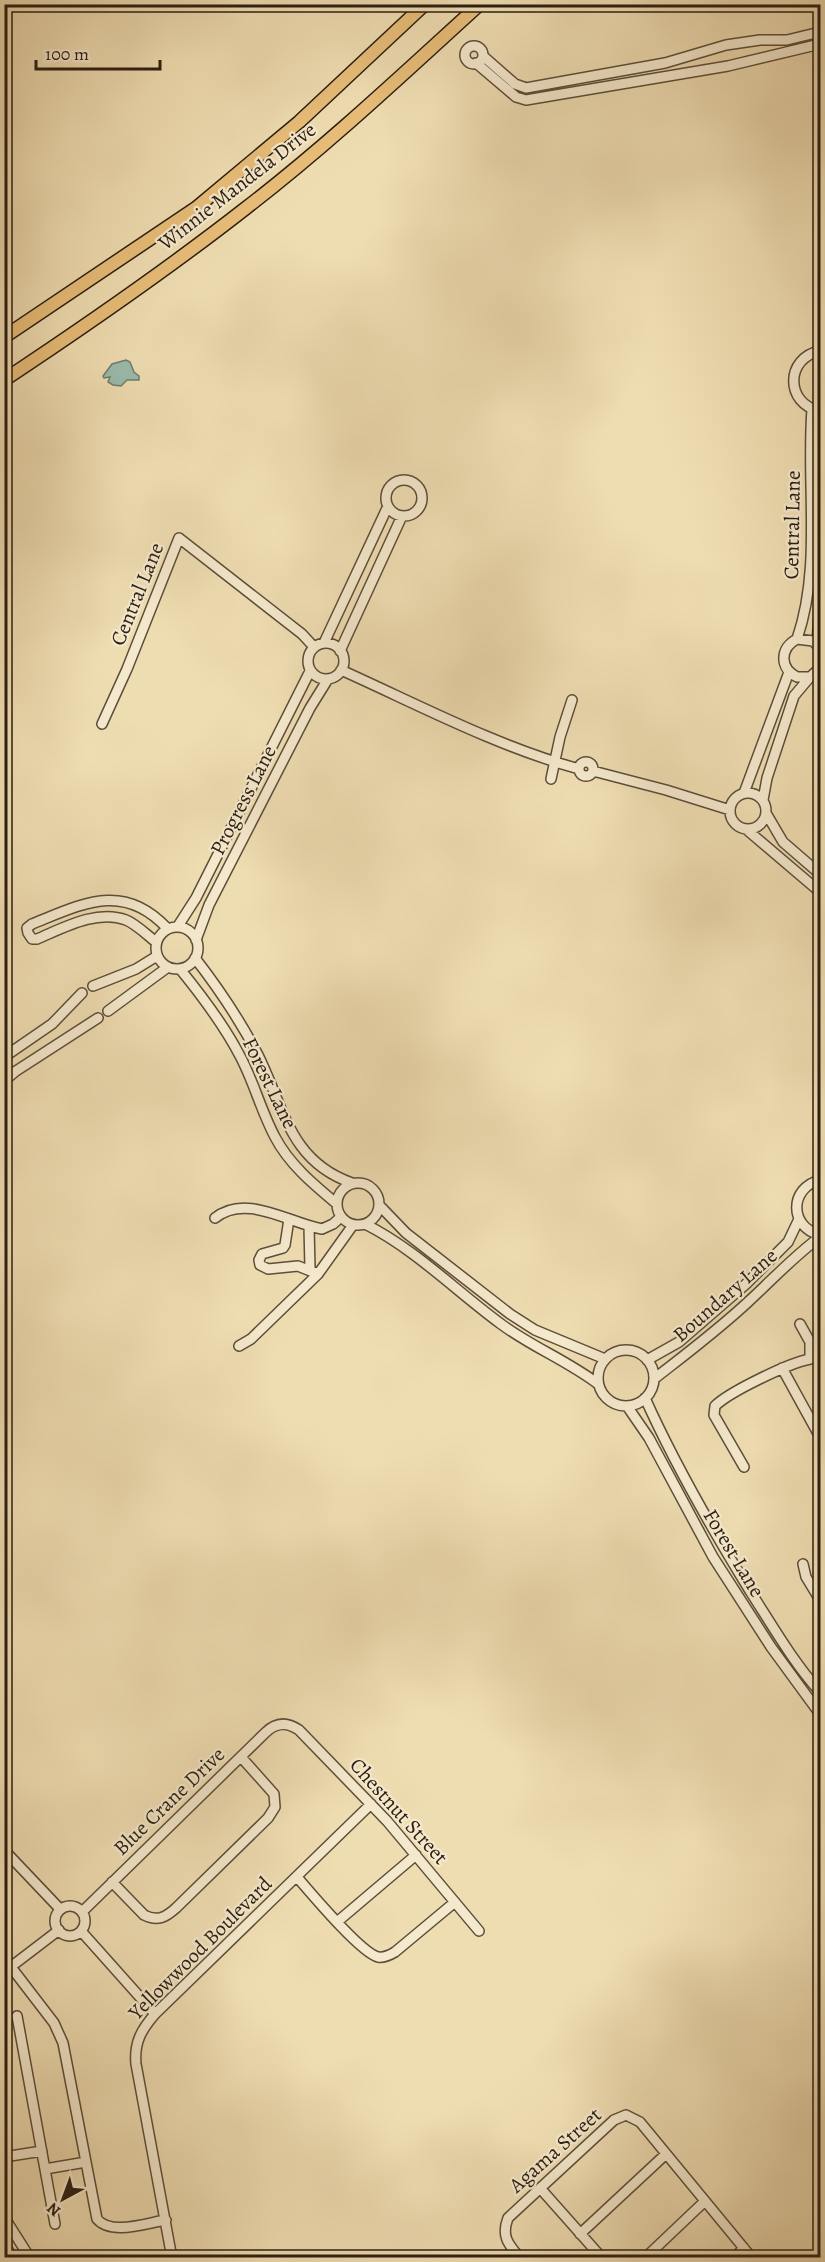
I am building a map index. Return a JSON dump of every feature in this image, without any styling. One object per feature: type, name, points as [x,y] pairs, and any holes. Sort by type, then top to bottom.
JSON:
[{"type":"main road","name":"Winnie Mandela Drive","points":[[4,337],[196,208],[307,115],[425,4]]},
{"type":"main road","name":"Winnie Mandela Drive","points":[[4,380],[102,315],[247,208],[369,105],[480,4]]},
{"type":"street","points":[[816,33],[809,41],[818,45]]},
{"type":"street","points":[[816,33],[787,39],[726,45],[665,63],[526,88],[515,84],[479,60],[516,97],[526,100],[728,66],[818,45]]},
{"type":"street","name":"Central Lane","points":[[730,810],[734,800],[744,793],[789,672],[785,667],[783,656],[788,646],[797,639],[804,620],[809,583],[810,435],[817,410],[806,405],[796,392],[794,376],[801,361],[820,351]]},
{"type":"street","points":[[399,480],[415,483],[420,489],[423,497],[421,505],[417,512],[410,516],[394,513],[388,506],[387,490],[399,480]]},
{"type":"street","points":[[324,643],[388,506]]},
{"type":"street","points":[[340,651],[402,516]]},
{"type":"street","name":"Central Lane","points":[[102,724],[127,669],[179,538],[302,634],[314,647]]},
{"type":"street","name":"Central Lane","points":[[819,646],[820,598]]},
{"type":"street","name":"Central Lane","points":[[797,639],[808,639],[819,646]]},
{"type":"street","points":[[324,643],[340,651],[344,660],[341,670],[333,678],[318,678],[310,671],[308,656],[314,647],[324,643]]},
{"type":"street","points":[[820,668],[794,696],[767,778],[763,800],[771,825],[783,842],[820,874]]},
{"type":"street","points":[[341,670],[434,713],[554,762],[579,769],[582,763],[587,762],[592,767],[592,771],[666,790],[730,810],[738,826],[746,829],[820,892]]},
{"type":"street","name":"Progress Lane","points":[[178,927],[196,898],[310,671]]},
{"type":"street","points":[[789,672],[796,677],[810,677]]},
{"type":"street","name":"Progress Lane","points":[[196,940],[209,905],[305,718],[328,679]]},
{"type":"street","points":[[551,779],[560,737],[572,700]]},
{"type":"street","points":[[744,793],[755,794],[763,800]]},
{"type":"street","points":[[746,829],[761,824],[766,813]]},
{"type":"street","points":[[156,942],[126,920],[116,918],[95,917],[70,924],[37,939],[32,939],[27,928],[84,903],[109,900],[133,903],[154,914],[167,928]]},
{"type":"street","points":[[178,927],[189,930],[196,940],[198,946],[191,964],[180,969],[168,967],[157,956],[156,942],[167,928],[178,927]]},
{"type":"street","points":[[93,986],[136,969],[157,956]]},
{"type":"street","name":"Forest Lane","points":[[195,958],[235,1013],[259,1057],[288,1128],[317,1163],[333,1177],[352,1183]]},
{"type":"street","points":[[108,1011],[168,967]]},
{"type":"street","name":"Forest Lane","points":[[180,969],[201,995],[240,1056],[274,1136],[286,1156],[337,1204]]},
{"type":"street","points":[[4,1057],[52,1024],[82,993]]},
{"type":"street","points":[[4,1081],[98,1018]]},
{"type":"street","name":"Boundary Lane","points":[[647,1360],[679,1342],[746,1284],[788,1242],[799,1219],[797,1203],[800,1195],[811,1183],[820,1180]]},
{"type":"street","points":[[352,1183],[371,1187],[379,1198],[380,1206],[374,1219],[365,1224],[353,1225],[341,1217],[337,1204],[341,1191],[352,1183]]},
{"type":"street","points":[[380,1206],[406,1233],[510,1314],[545,1335],[605,1359]]},
{"type":"street","points":[[215,1218],[225,1210],[232,1208],[256,1210],[322,1229],[327,1228],[341,1217]]},
{"type":"street","points":[[289,1219],[285,1245],[283,1248],[262,1254],[259,1260],[260,1265],[268,1269],[298,1266],[314,1271]]},
{"type":"street","points":[[799,1219],[807,1230],[820,1236]]},
{"type":"street","points":[[365,1224],[397,1243],[516,1334],[577,1368],[598,1384],[609,1400],[614,1403],[634,1405],[645,1398],[653,1386],[651,1365],[634,1351],[626,1350],[611,1354],[605,1359],[598,1375],[598,1384]]},
{"type":"street","points":[[239,1346],[251,1339],[353,1225]]},
{"type":"street","points":[[309,1226],[314,1271]]},
{"type":"street","name":"Boundary Lane","points":[[654,1379],[732,1316],[820,1236]]},
{"type":"street","points":[[744,1467],[714,1415],[715,1406],[782,1368],[810,1359],[810,1342],[800,1324]]},
{"type":"street","points":[[782,1368],[820,1437]]},
{"type":"street","name":"Forest Lane","points":[[645,1398],[657,1425],[731,1560],[783,1642],[820,1692]]},
{"type":"street","name":"Forest Lane","points":[[627,1406],[644,1431],[713,1557],[771,1647],[819,1708]]},
{"type":"street","points":[[644,1431],[657,1425]]},
{"type":"street","points":[[803,1564],[806,1577],[820,1600]]},
{"type":"street","name":"Blue Crane Drive","points":[[82,1911],[270,1728],[285,1724]]},
{"type":"street","name":"Chestnut Street","points":[[285,1724],[299,1730],[371,1804],[479,1931]]},
{"type":"street","points":[[112,1882],[144,1915],[150,1918],[162,1918],[268,1818],[275,1807],[274,1794],[240,1757]]},
{"type":"street","name":"Yellowwood Boulevard","points":[[172,2258],[135,2055],[138,2037],[155,2014],[371,1804]]},
{"type":"street","points":[[4,1850],[60,1909]]},
{"type":"street","points":[[337,1922],[416,1855]]},
{"type":"street","points":[[297,1877],[337,1922],[370,1953],[384,1957],[395,1952],[455,1902]]},
{"type":"street","points":[[72,1906],[82,1911],[85,1924],[81,1931],[70,1936],[59,1930],[55,1922],[60,1909],[72,1906]]},
{"type":"street","points":[[59,1930],[8,1969],[54,2023],[61,2036],[95,2214],[100,2223],[110,2228],[166,2220]]},
{"type":"street","points":[[81,1931],[155,2014]]},
{"type":"street","points":[[17,2016],[55,2224]]},
{"type":"street","name":"Agama Street","points":[[520,2258],[505,2237],[506,2224],[513,2212],[621,2116],[631,2116],[640,2122],[753,2258]]},
{"type":"street","points":[[4,2157],[42,2151]]},
{"type":"street","points":[[580,2234],[666,2154]]},
{"type":"street","points":[[45,2169],[86,2162]]},
{"type":"street","points":[[540,2188],[602,2258]]},
{"type":"street","points":[[645,2258],[705,2200]]},
{"type":"street","points":[[4,2217],[30,2258]]},
{"type":"street","points":[[4,2244],[13,2258]]},
{"type":"street","points":[[734,2258],[744,2248]]},
{"type":"shaded area","points":[[126,360],[130,362],[139,380],[127,380],[121,386],[108,382],[110,377],[104,378],[103,376],[112,364]]}]
